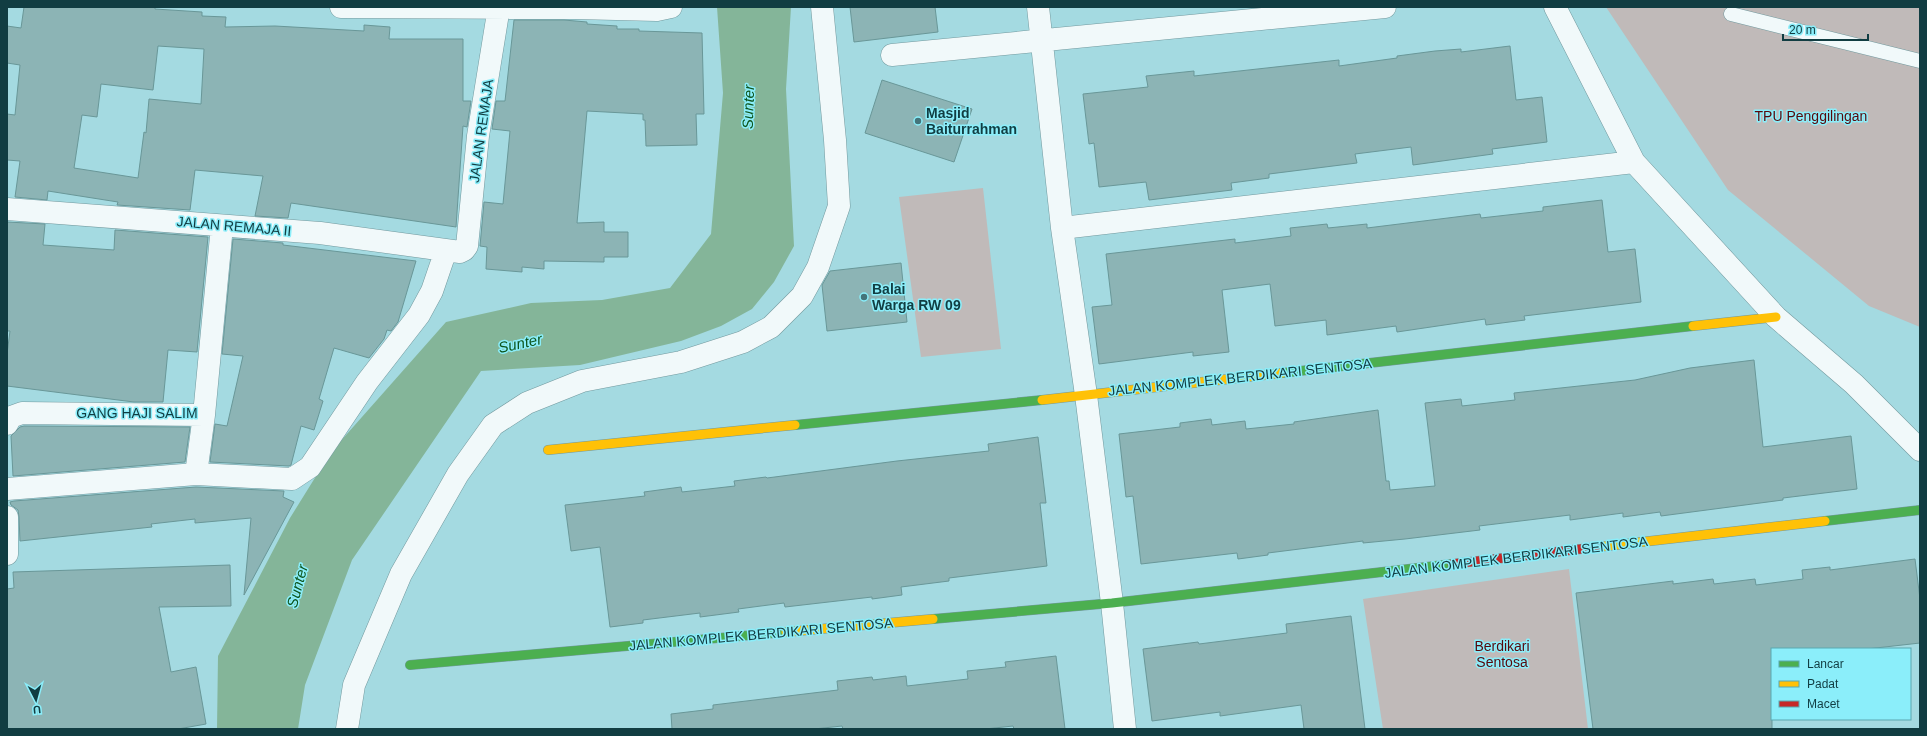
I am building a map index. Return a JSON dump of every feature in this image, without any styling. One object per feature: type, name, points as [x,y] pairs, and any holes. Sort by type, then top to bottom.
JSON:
[{"type":"street","points":[[341,7],[575,8],[657,10],[671,7]]},
{"type":"street","points":[[347,729],[354,685],[401,574],[458,474],[493,425],[527,403],[582,381],[681,362],[743,342],[771,327],[802,296],[818,267],[839,206],[835,140],[822,7]]},
{"type":"street","points":[[1038,7],[1062,228],[1086,395],[1112,603],[1125,729]]},
{"type":"street","points":[[892,55],[1042,42],[1385,7]]},
{"type":"street","points":[[1554,7],[1634,162],[1776,317],[1854,384],[1920,450]]},
{"type":"street","name":"JALAN REMAJA","points":[[7,489],[196,474],[292,479],[310,467],[367,382],[419,315],[453,251],[464,250],[467,246],[478,136],[499,8]]},
{"type":"street","points":[[1062,228],[1634,162]]},
{"type":"street","name":"JALAN REMAJA II","points":[[7,209],[320,233],[453,251]]},
{"type":"street","name":"GANG HAJI SALIM","points":[[7,424],[11,417],[22,413],[204,415],[222,226]]},
{"type":"street","name":"JALAN KOMPLEK BERDIKARI SENTOSA","points":[[548,450],[1086,395],[1776,317]]},
{"type":"street","points":[[196,474],[204,415]]},
{"type":"street","name":"JALAN KOMPLEK BERDIKARI SENTOSA","points":[[410,665],[1112,603],[1920,510]]},
{"type":"street","points":[[7,517],[7,554]]},
{"type":"lane","points":[[1731,14],[1920,61]]},
{"type":"green space","name":"TPU Penggilingan","points":[[1606,7],[1920,7],[1920,327],[1869,306],[1728,190]]},
{"type":"green space","points":[[983,188],[1001,349],[921,357],[899,197]]},
{"type":"green space","name":"Berdikari Sentosa","points":[[1569,569],[1588,729],[1383,729],[1363,599]]},
{"type":"water","name":"Sunter","points":[[717,7],[791,7],[786,89],[794,246],[774,282],[752,309],[721,326],[681,341],[580,365],[481,371],[352,560],[305,685],[298,729],[217,729],[218,656],[290,518],[331,452],[446,322],[531,303],[602,300],[670,288],[711,234],[723,93]]},
{"type":"building","points":[[24,7],[155,7],[155,9],[202,12],[202,16],[226,17],[225,27],[275,26],[364,31],[364,25],[390,27],[389,39],[463,39],[463,101],[471,101],[467,127],[463,126],[456,227],[291,203],[288,218],[255,216],[263,176],[195,170],[190,210],[117,205],[118,202],[48,191],[47,200],[15,197],[20,161],[7,160],[7,114],[15,115],[20,65],[7,63],[7,26],[21,28]],"holes":[[[158,46],[204,49],[201,104],[149,99],[146,133],[144,132],[138,178],[74,168],[82,115],[97,117],[101,84],[153,90]]]},
{"type":"building","points":[[850,7],[935,7],[938,32],[854,42]]},
{"type":"building","points":[[514,20],[564,20],[587,22],[587,24],[617,26],[617,29],[702,33],[704,114],[696,114],[697,145],[646,146],[645,120],[643,120],[643,114],[587,111],[577,223],[604,222],[604,232],[628,232],[628,257],[604,257],[604,262],[544,261],[544,269],[522,267],[522,272],[486,269],[487,247],[480,246],[484,202],[503,204],[510,131],[492,129],[496,101],[505,101]]},
{"type":"building","points":[[1510,46],[1516,100],[1542,97],[1547,142],[1492,149],[1493,154],[1413,165],[1411,147],[1355,154],[1357,163],[1269,174],[1269,178],[1231,183],[1232,190],[1149,200],[1146,182],[1099,187],[1094,143],[1089,144],[1083,94],[1148,87],[1146,76],[1194,71],[1194,76],[1339,60],[1339,66],[1435,51],[1461,49],[1461,52]]},
{"type":"building","name":"Masjid Baiturrahman","points":[[882,80],[972,109],[954,162],[865,133]]},
{"type":"building","points":[[1602,200],[1608,252],[1635,249],[1641,302],[1524,316],[1525,320],[1486,325],[1485,319],[1397,332],[1396,326],[1327,335],[1326,320],[1275,326],[1270,284],[1222,290],[1229,352],[1193,356],[1193,352],[1099,364],[1092,307],[1112,305],[1106,254],[1235,239],[1235,243],[1291,236],[1290,228],[1327,224],[1328,228],[1367,224],[1367,228],[1480,214],[1481,218],[1543,211],[1543,207]]},
{"type":"building","points":[[7,222],[45,224],[43,245],[114,250],[115,230],[208,237],[197,352],[168,350],[163,402],[134,402],[7,386],[7,354],[10,331],[7,331]]},
{"type":"building","points":[[233,239],[283,243],[283,245],[416,261],[398,322],[391,331],[387,330],[384,339],[369,358],[334,348],[319,399],[323,401],[314,430],[301,426],[291,465],[289,466],[210,462],[215,424],[227,426],[243,356],[222,354]]},
{"type":"building","name":"Balai Warga RW 09","points":[[901,263],[907,322],[827,331],[822,285],[830,271]]},
{"type":"building","points":[[1754,360],[1763,447],[1851,436],[1857,489],[1661,516],[1660,512],[1623,517],[1623,513],[1570,520],[1570,515],[1479,526],[1480,530],[1363,543],[1363,541],[1268,553],[1268,555],[1238,559],[1237,553],[1141,564],[1133,496],[1126,497],[1119,434],[1180,427],[1180,423],[1211,419],[1212,425],[1245,421],[1246,429],[1294,424],[1294,422],[1378,410],[1386,481],[1389,481],[1390,490],[1435,486],[1425,403],[1461,399],[1462,406],[1515,400],[1514,393],[1635,380],[1690,368]]},
{"type":"building","points":[[20,427],[190,427],[185,462],[13,476],[11,436]]},
{"type":"building","points":[[1038,437],[1046,503],[1040,503],[1047,566],[949,578],[949,581],[901,587],[902,595],[785,607],[784,603],[738,609],[739,612],[700,617],[700,613],[643,620],[643,623],[610,627],[600,547],[571,551],[565,505],[645,496],[644,492],[681,487],[682,492],[735,486],[734,481],[989,451],[988,444]]},
{"type":"building","points":[[196,487],[284,491],[283,497],[294,502],[244,595],[251,518],[195,523],[195,519],[151,524],[152,527],[20,541],[18,510],[11,505],[10,502],[14,501]]},
{"type":"building","points":[[1915,559],[1920,599],[1920,643],[1876,648],[1771,648],[1772,729],[1593,729],[1576,593],[1673,581],[1673,584],[1713,579],[1714,584],[1755,579],[1756,585],[1803,579],[1802,570],[1830,567],[1830,570]]},
{"type":"building","points":[[230,565],[231,606],[159,607],[171,672],[196,667],[206,724],[178,729],[7,729],[7,589],[14,588],[13,572]]},
{"type":"building","points":[[1351,616],[1365,729],[1304,729],[1301,705],[1220,716],[1220,712],[1152,721],[1143,649],[1198,642],[1199,644],[1287,633],[1286,624]]},
{"type":"building","points":[[1056,656],[1065,729],[1014,729],[1013,726],[985,729],[843,729],[842,726],[814,729],[672,729],[671,714],[713,709],[713,705],[838,690],[837,681],[872,677],[873,680],[906,676],[907,686],[968,679],[967,671],[1006,667],[1005,662]]},
{"type":"traffic: fast","points":[[1282,373],[1693,326]]},
{"type":"traffic: fast","points":[[795,425],[1042,400]]},
{"type":"traffic: fast","points":[[1825,521],[1920,510]]},
{"type":"traffic: fast","points":[[933,619],[1112,603],[1452,564]]},
{"type":"traffic: fast","points":[[410,665],[786,632]]},
{"type":"traffic: slow","points":[[1693,326],[1776,317]]},
{"type":"traffic: slow","points":[[1042,400],[1282,373]]},
{"type":"traffic: slow","points":[[548,450],[795,425]]},
{"type":"traffic: slow","points":[[1598,547],[1825,521]]},
{"type":"traffic: slow","points":[[786,632],[933,619]]},
{"type":"traffic: jam","points":[[1452,564],[1598,547]]},
{"type":"place","name":"Masjid Baiturrahman","points":[[918,121]]},
{"type":"place","name":"Balai Warga RW 09","points":[[864,297]]}]
